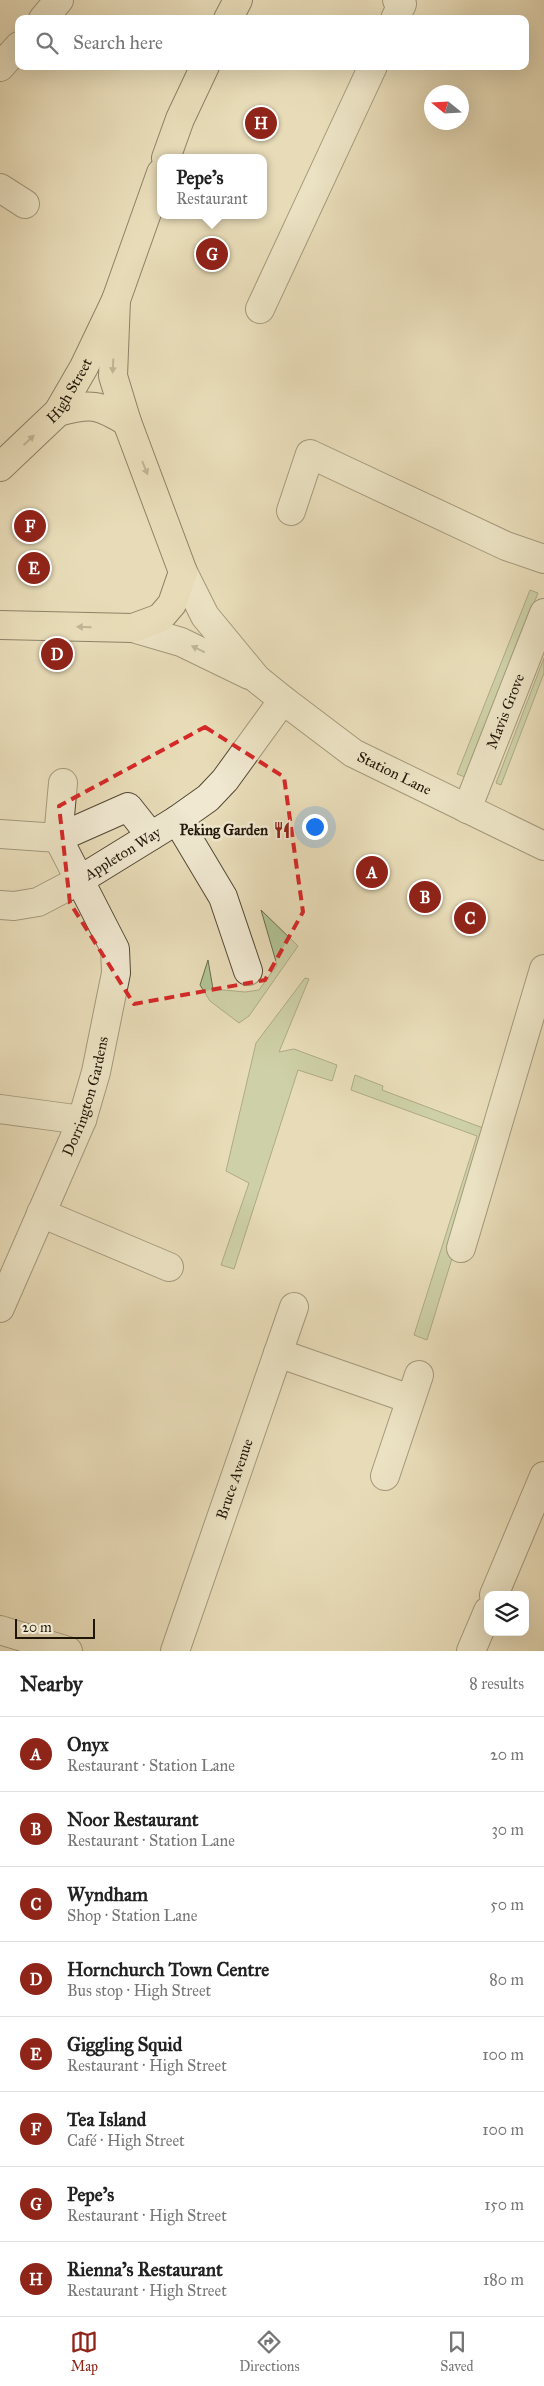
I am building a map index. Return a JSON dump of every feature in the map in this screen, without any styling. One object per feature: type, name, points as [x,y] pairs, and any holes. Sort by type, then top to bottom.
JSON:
[{"type":"main road","points":[[230,15],[238,0]]},
{"type":"main road","points":[[167,154],[180,119],[203,70]]},
{"type":"main road","name":"High Street","points":[[0,467],[58,412],[84,367],[116,300],[157,184]]},
{"type":"main road","name":"High Street","points":[[116,300],[113,376],[127,422]]},
{"type":"main road","points":[[58,412],[91,405],[109,411],[127,422]]},
{"type":"main road","name":"Station Lane","points":[[127,422],[183,572]]},
{"type":"main road","points":[[0,625],[133,628],[160,618],[172,604],[183,572]]},
{"type":"street","points":[[46,15],[59,0]]},
{"type":"street","points":[[396,0],[402,4],[397,15]]},
{"type":"street","points":[[0,67],[15,50]]},
{"type":"street","points":[[260,309],[371,70]]},
{"type":"street","points":[[0,188],[26,204]]},
{"type":"street","points":[[291,512],[310,454],[506,546],[544,559]]},
{"type":"street","name":"Station Lane","points":[[183,572],[205,616],[257,679],[283,700],[353,753],[544,846]]},
{"type":"street","name":"Mavis Grove","points":[[467,809],[544,613]]},
{"type":"street","name":"Station Lane","points":[[133,628],[181,642],[257,679]]},
{"type":"street","name":"Appleton Way","points":[[0,905],[14,906],[38,902],[78,881],[177,820],[208,798],[225,780],[283,700]]},
{"type":"street","points":[[58,838],[63,783]]},
{"type":"street","points":[[0,834],[58,838],[128,807],[151,836]]},
{"type":"street","points":[[177,820],[223,897],[248,971]]},
{"type":"street","name":"Dorrington Gardens","points":[[0,1308],[82,1120],[96,1072],[116,973],[115,948],[78,881],[58,838]]},
{"type":"street","points":[[461,1248],[544,969]]},
{"type":"street","points":[[0,1109],[82,1120]]},
{"type":"street","points":[[41,1213],[169,1267]]},
{"type":"street","name":"Bruce Avenue","points":[[176,1651],[294,1307]]},
{"type":"street","points":[[278,1354],[414,1387],[385,1476]]},
{"type":"street","points":[[496,1591],[544,1476]]},
{"type":"street","points":[[471,1651],[484,1620]]},
{"type":"street","points":[[0,1630],[68,1651]]},
{"type":"highlighted area","points":[[205,727],[284,777],[303,912],[265,980],[134,1004],[70,903],[59,806]]},
{"type":"green space","points":[[530,590],[538,593],[465,777],[457,774]]},
{"type":"green space","points":[[544,658],[544,673],[501,785],[496,783]]},
{"type":"green space","points":[[261,910],[298,946],[249,1016],[239,1023],[210,1001],[200,985],[208,960],[213,989],[245,992],[259,990],[277,965]]},
{"type":"green space","points":[[305,978],[309,979],[279,1052],[294,1049],[337,1065],[332,1081],[298,1070],[234,1269],[221,1265],[249,1183],[226,1171],[256,1043]]},
{"type":"green space","points":[[355,1075],[383,1086],[382,1090],[491,1131],[427,1340],[414,1335],[477,1136],[351,1090]]},
{"type":"place","name":"Rienna's Restaurant","points":[[261,123]]},
{"type":"place","name":"Pepe's","points":[[212,254]]},
{"type":"place","name":"Tea Island","points":[[30,526]]},
{"type":"place","name":"Giggling Squid","points":[[34,568]]},
{"type":"place","name":"Hornchurch Town Centre","points":[[57,654]]},
{"type":"place","name":"Peking Garden","points":[[282,830]]},
{"type":"place","name":"Onyx","points":[[372,872]]},
{"type":"place","name":"Noor Restaurant","points":[[425,897]]},
{"type":"place","name":"Wyndham","points":[[470,918]]}]
